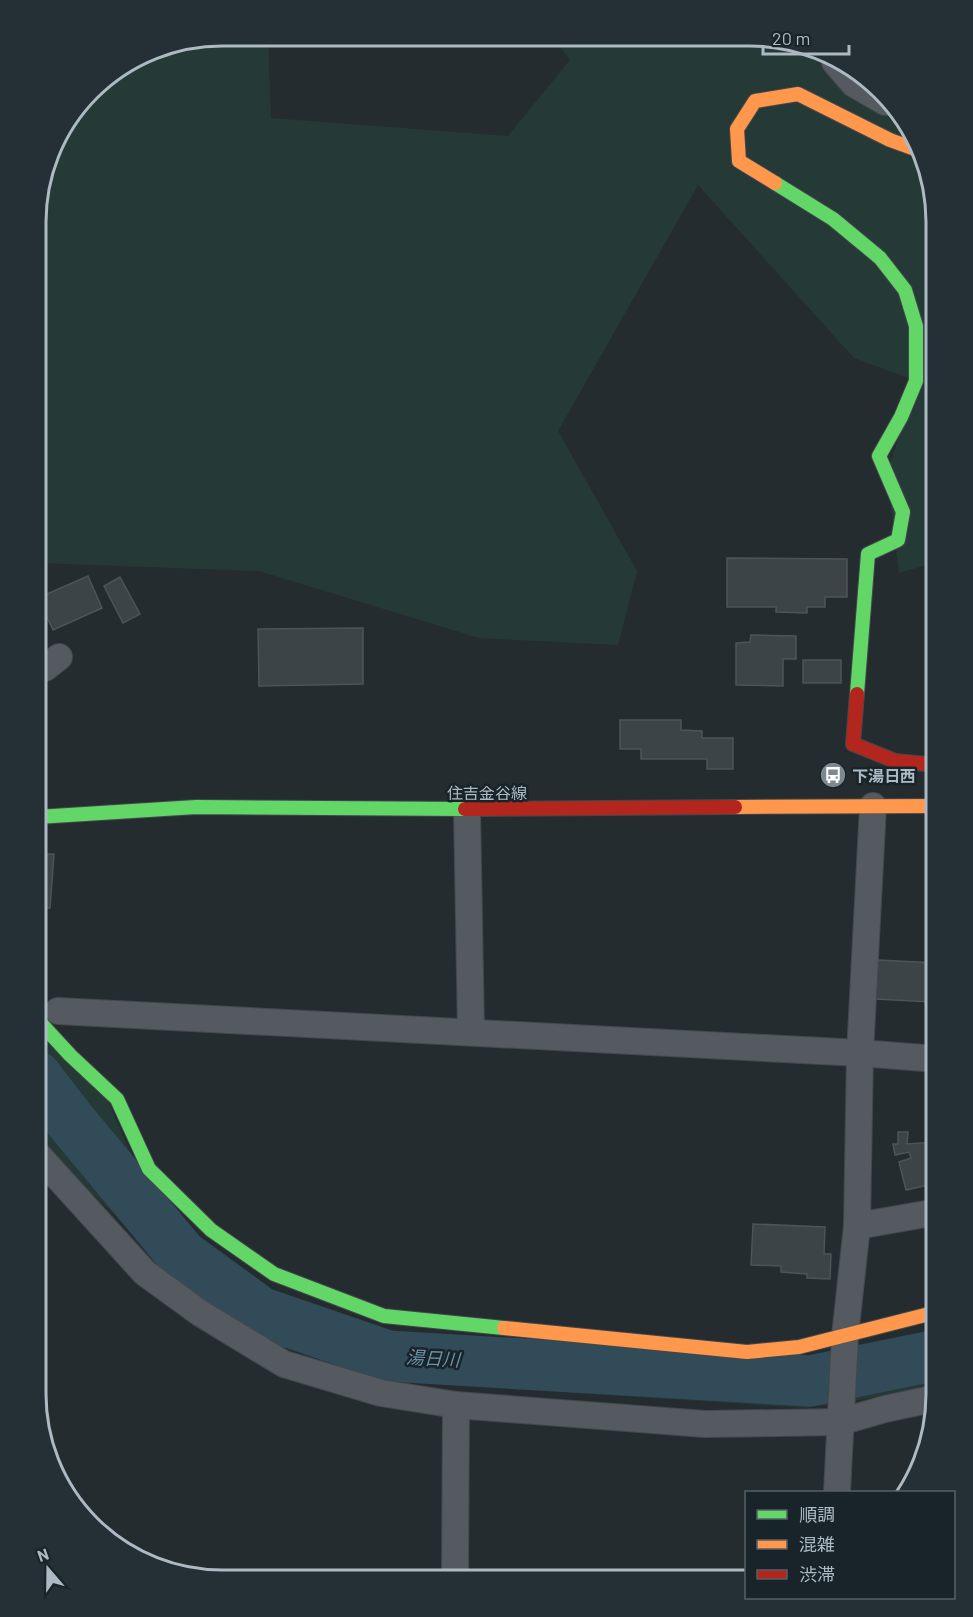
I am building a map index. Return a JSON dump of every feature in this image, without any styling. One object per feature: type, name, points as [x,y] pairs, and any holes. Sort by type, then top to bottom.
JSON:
[{"type":"street","points":[[847,76],[854,84],[869,93]]},
{"type":"street","points":[[909,147],[890,140],[798,94],[755,101],[737,129],[739,161],[833,219],[880,258],[905,290],[916,327],[916,381],[901,417],[879,456],[903,512],[898,540],[868,554],[853,744],[895,761],[926,764]]},
{"type":"street","points":[[46,667],[59,657]]},
{"type":"street","points":[[837,1491],[845,1336],[857,1226],[860,1053],[873,806]]},
{"type":"street","name":"住吉金谷線","points":[[46,815],[196,807],[467,809],[926,806]]},
{"type":"street","points":[[467,809],[471,1032]]},
{"type":"street","points":[[47,1015],[471,1032],[926,1058]]},
{"type":"street","points":[[47,1015],[70,1054],[117,1099],[149,1169],[212,1230],[274,1274],[384,1316],[747,1352],[799,1347],[926,1315]]},
{"type":"street","points":[[46,1164],[145,1273],[200,1313],[284,1364],[381,1393],[456,1405],[705,1424],[840,1422],[926,1400]]},
{"type":"street","points":[[857,1226],[926,1214]]},
{"type":"street","points":[[455,1570],[456,1405]]},
{"type":"green space","points":[[222,46],[268,46],[271,118],[508,136],[570,60],[560,46],[750,46],[796,52],[818,60],[858,83],[890,115],[913,155],[925,200],[926,565],[899,573],[887,474],[916,381],[854,358],[698,185],[558,431],[637,571],[618,645],[479,638],[259,571],[46,563],[46,222],[48,200],[52,177],[70,134],[90,106],[125,76],[155,60],[177,52]]},
{"type":"green space","points":[[46,1042],[108,1101],[142,1180],[249,1285],[425,1345],[783,1370],[926,1331],[926,1390],[805,1408],[455,1385],[291,1347],[171,1268],[46,1150]]},
{"type":"building","points":[[727,558],[847,559],[847,597],[825,597],[825,607],[807,607],[807,613],[776,612],[776,607],[727,607]]},
{"type":"building","points":[[88,576],[102,608],[53,630],[46,615],[46,594]]},
{"type":"building","points":[[120,577],[140,614],[123,623],[104,586]]},
{"type":"building","points":[[363,628],[363,684],[259,686],[258,629]]},
{"type":"building","points":[[751,635],[796,636],[796,659],[783,659],[783,686],[736,685],[736,643],[750,642]]},
{"type":"building","points":[[803,660],[841,660],[841,683],[803,683]]},
{"type":"building","points":[[620,720],[681,720],[681,730],[702,731],[702,738],[733,738],[733,769],[707,769],[707,759],[641,759],[641,749],[620,749]]},
{"type":"building","points":[[46,854],[54,854],[50,908],[46,908]]},
{"type":"building","points":[[878,960],[926,962],[926,1002],[876,999]]},
{"type":"building","points":[[898,1132],[908,1132],[907,1144],[926,1143],[926,1185],[906,1190],[899,1162],[911,1158],[909,1152],[895,1155],[893,1144],[898,1144]]},
{"type":"building","points":[[753,1224],[825,1227],[824,1254],[831,1254],[830,1279],[807,1278],[807,1274],[781,1272],[781,1266],[751,1265]]},
{"type":"waterway","name":"湯日川","points":[[46,1089],[182,1255],[260,1312],[388,1356],[810,1381],[926,1357]]},
{"type":"traffic: fast","points":[[775,183],[833,219],[880,258],[905,290],[916,326],[916,381],[901,417],[879,456],[903,512],[898,540],[868,554],[857,694]]},
{"type":"traffic: fast","points":[[46,816],[196,807],[465,809]]},
{"type":"traffic: fast","points":[[46,1029],[117,1099],[149,1169],[211,1230],[274,1274],[384,1316],[504,1328]]},
{"type":"traffic: slow","points":[[775,183],[739,161],[737,129],[755,101],[798,94],[890,140],[909,147]]},
{"type":"traffic: slow","points":[[735,807],[926,806]]},
{"type":"traffic: slow","points":[[504,1328],[747,1352],[799,1347],[926,1315]]},
{"type":"traffic: jam","points":[[857,694],[853,744],[895,761],[926,764]]},
{"type":"traffic: jam","points":[[465,809],[735,807]]},
{"type":"place","name":"下湯日西","points":[[833,775]]}]
